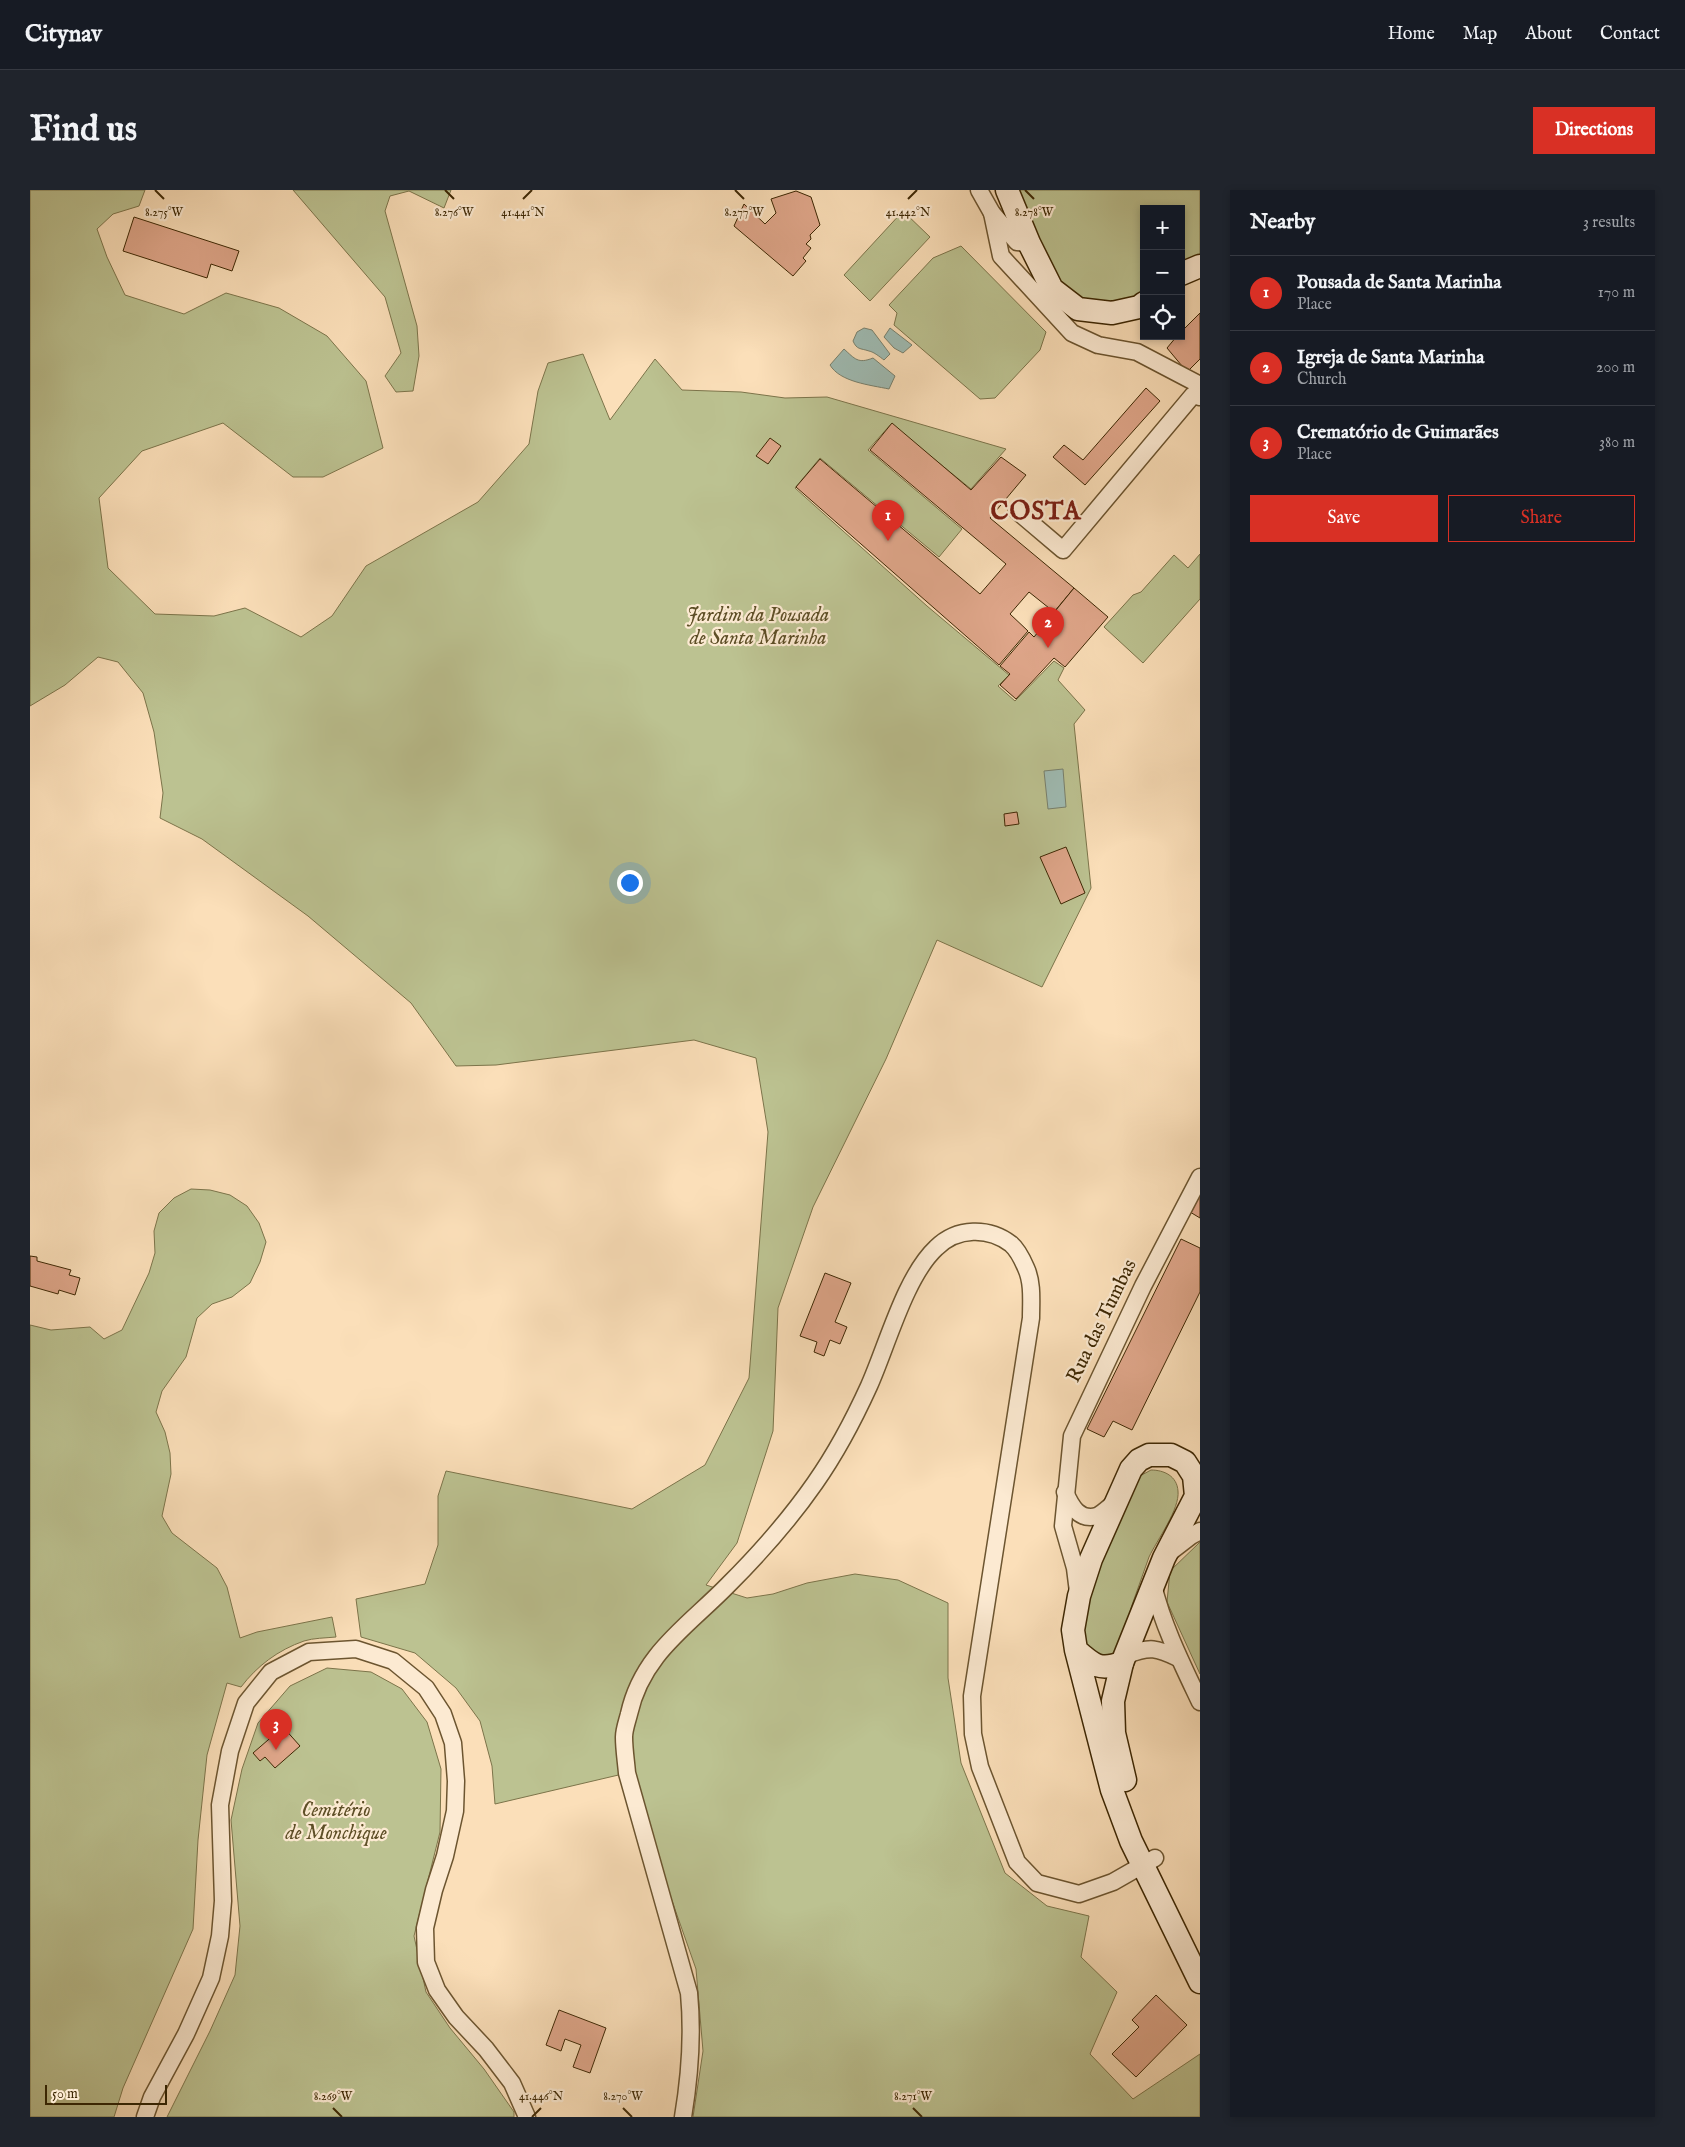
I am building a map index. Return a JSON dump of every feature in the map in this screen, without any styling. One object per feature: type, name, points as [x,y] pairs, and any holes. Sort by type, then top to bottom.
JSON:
[{"type":"street","points":[[979,190],[992,214],[1017,242],[1029,243]]},
{"type":"street","points":[[1007,190],[1029,243],[1052,289],[1078,309],[1112,313],[1140,306]]},
{"type":"street","points":[[992,214],[1001,256],[1072,333],[1098,345],[1137,352],[1200,385]]},
{"type":"street","points":[[1185,272],[1200,266]]},
{"type":"street","points":[[1017,511],[1062,550],[1193,395],[1200,397]]},
{"type":"street","name":"Rua das Tumbas","points":[[1079,1596],[1075,1568],[1062,1526],[1072,1436],[1143,1286],[1200,1177]]},
{"type":"street","points":[[683,2117],[690,2077],[692,2043],[689,1993],[627,1773],[624,1736],[632,1701],[648,1665],[667,1643],[765,1547],[815,1483],[850,1425],[922,1264],[937,1246],[958,1234],[976,1230],[992,1233],[1013,1245],[1027,1270],[1031,1294],[1031,1318],[972,1696],[973,1734],[980,1767],[1017,1862],[1037,1883],[1078,1894],[1113,1882],[1149,1861]]},
{"type":"street","points":[[1200,1950],[1149,1861],[1112,1790],[1072,1630],[1079,1596],[1091,1559],[1113,1504],[1130,1469],[1139,1460],[1149,1455],[1171,1455],[1185,1462],[1194,1476],[1198,1499],[1164,1558],[1124,1659],[1113,1701],[1114,1733],[1122,1770],[1149,1861],[1200,1982]]},
{"type":"street","points":[[1065,1492],[1072,1509],[1083,1516],[1097,1516],[1113,1504]]},
{"type":"street","points":[[1164,1558],[1200,1531]]},
{"type":"street","points":[[1153,1585],[1158,1605],[1178,1658],[1200,1702]]},
{"type":"street","points":[[145,2117],[152,2097],[186,2034],[211,1978],[220,1936],[223,1901],[220,1805],[230,1750],[246,1703],[271,1672],[309,1652],[356,1649],[393,1661],[426,1688],[443,1714],[453,1743],[456,1781],[455,1811],[425,1928],[426,1962],[437,1990],[456,2017],[486,2049],[512,2083],[526,2117]]},
{"type":"street","points":[[1076,1650],[1098,1667],[1110,1667],[1143,1649],[1158,1649],[1178,1658]]},
{"type":"green space","name":"Jardim da Pousada de Santa Marinha","points":[[30,190],[145,190],[139,206],[113,214],[97,229],[107,257],[125,295],[184,314],[226,293],[279,308],[327,336],[366,381],[383,448],[323,477],[293,477],[223,423],[142,451],[99,498],[108,568],[155,614],[214,616],[245,608],[301,637],[332,616],[366,566],[478,502],[529,444],[538,391],[548,363],[583,354],[610,420],[655,359],[682,390],[741,392],[785,398],[827,397],[1006,449],[971,489],[891,424],[868,450],[962,529],[939,557],[820,458],[795,488],[927,606],[1009,675],[998,686],[1015,701],[1054,661],[1064,668],[1058,680],[1085,710],[1074,724],[1091,888],[1042,987],[937,940],[886,1059],[813,1207],[778,1308],[773,1431],[737,1543],[706,1585],[747,1598],[773,1594],[807,1583],[855,1574],[898,1580],[948,1603],[948,1678],[961,1763],[1005,1873],[1047,1906],[1089,1916],[1081,1957],[1117,1992],[1090,2054],[1133,2099],[1200,2054],[1200,2117],[693,2117],[703,2051],[696,1969],[627,1773],[495,1804],[492,1766],[480,1721],[456,1688],[415,1653],[361,1637],[356,1599],[425,1584],[438,1545],[438,1496],[446,1471],[632,1509],[705,1465],[749,1378],[768,1132],[756,1058],[694,1040],[496,1065],[456,1066],[411,1003],[308,916],[202,839],[160,818],[163,793],[154,732],[143,693],[118,662],[98,657],[65,685],[30,706]]},
{"type":"green space","points":[[293,190],[451,190],[444,208],[409,191],[390,196],[385,211],[417,326],[419,356],[413,391],[396,392],[385,376],[401,353],[385,297]]},
{"type":"green space","points":[[1015,190],[1200,190],[1200,258],[1185,264],[1185,205],[1140,205],[1140,295],[1099,307],[1064,291]]},
{"type":"green space","points":[[903,211],[930,237],[870,301],[844,275]]},
{"type":"green space","points":[[961,246],[1046,332],[1040,350],[995,398],[980,399],[894,325],[897,313],[889,305],[933,258]]},
{"type":"green space","points":[[1200,554],[1200,599],[1143,663],[1104,627],[1133,595],[1141,592],[1174,555],[1188,568]]},
{"type":"green space","points":[[191,1189],[210,1190],[230,1195],[247,1206],[259,1223],[266,1242],[260,1262],[250,1283],[232,1297],[212,1304],[197,1318],[186,1357],[162,1391],[156,1412],[165,1432],[170,1453],[171,1474],[162,1516],[172,1533],[217,1568],[227,1587],[240,1638],[257,1632],[332,1617],[336,1637],[308,1640],[285,1649],[254,1672],[241,1687],[227,1683],[207,1755],[198,1840],[193,1929],[123,2088],[114,2117],[30,2117],[30,1325],[51,1330],[90,1327],[104,1339],[122,1330],[149,1273],[155,1253],[154,1231],[159,1213],[174,1198]]},
{"type":"green space","points":[[1151,1470],[1161,1471],[1175,1481],[1178,1498],[1167,1524],[1149,1557],[1122,1641],[1111,1654],[1099,1655],[1084,1647],[1080,1625],[1091,1581],[1138,1477]]},
{"type":"green space","points":[[1200,1542],[1200,1674],[1167,1602],[1170,1571]]},
{"type":"green space","name":"Cemitério de Monchique","points":[[327,1668],[371,1672],[402,1689],[427,1722],[441,1769],[440,1832],[414,1936],[426,1992],[450,2028],[484,2069],[514,2112],[514,2117],[167,2117],[210,2031],[235,1975],[240,1926],[231,1820],[242,1769],[258,1723],[290,1686]]},
{"type":"water","points":[[864,328],[872,330],[890,354],[884,360],[873,352],[859,348],[854,344],[853,341],[857,332]]},
{"type":"water","points":[[890,328],[912,345],[903,353],[894,348],[884,337]]},
{"type":"water","points":[[844,349],[857,360],[864,361],[873,358],[895,376],[889,389],[856,382],[835,371],[830,365]]},
{"type":"water","points":[[1063,769],[1066,807],[1048,809],[1044,771]]},
{"type":"building","points":[[796,191],[811,197],[820,225],[810,235],[811,239],[806,244],[811,248],[803,258],[806,261],[793,276],[734,226],[744,204],[765,224],[776,213],[771,199]]},
{"type":"building","points":[[134,217],[239,251],[232,271],[211,264],[207,278],[123,251]]},
{"type":"building","points":[[1200,313],[1200,359],[1187,372],[1167,348],[1174,340],[1185,340],[1185,328]]},
{"type":"building","points":[[1146,388],[1160,401],[1085,485],[1053,457],[1064,445],[1083,460]]},
{"type":"building","points":[[892,423],[971,490],[1001,457],[1026,475],[990,518],[1074,588],[1054,612],[1029,592],[1010,614],[1028,631],[999,665],[796,487],[820,459],[980,594],[1006,564],[870,450]]},
{"type":"building","points":[[770,438],[781,446],[768,464],[756,456]]},
{"type":"building","points":[[1074,588],[1108,617],[1065,667],[1054,658],[1016,699],[1000,685],[1010,674],[1000,666],[1029,632],[1034,637]]},
{"type":"building","points":[[1017,812],[1019,824],[1005,826],[1004,814]]},
{"type":"building","points":[[1066,847],[1085,893],[1061,904],[1040,857]]},
{"type":"building","points":[[1200,1196],[1200,1218],[1190,1212]]},
{"type":"building","points":[[1181,1239],[1200,1248],[1200,1292],[1132,1430],[1113,1421],[1104,1437],[1087,1429]]},
{"type":"building","points":[[30,1256],[37,1257],[37,1261],[71,1270],[69,1275],[80,1278],[75,1295],[59,1290],[58,1294],[30,1286]]},
{"type":"building","points":[[825,1273],[851,1283],[835,1322],[847,1327],[840,1344],[830,1340],[824,1356],[814,1352],[817,1342],[800,1336]]},
{"type":"building","points":[[283,1727],[300,1746],[275,1768],[265,1757],[260,1761],[253,1753]]},
{"type":"building","points":[[1156,1995],[1187,2025],[1136,2077],[1112,2054],[1139,2027],[1132,2020]]},
{"type":"building","points":[[559,2010],[606,2028],[590,2073],[573,2067],[581,2045],[565,2039],[561,2051],[546,2045]]},
{"type":"place","name":"Pousada de Santa Marinha","points":[[888,541]]},
{"type":"place","name":"Igreja de Santa Marinha","points":[[1048,648]]},
{"type":"place","name":"Crematório de Guimarães","points":[[276,1750]]},
{"type":"district","name":"COSTA","points":[[1036,512]]}]
